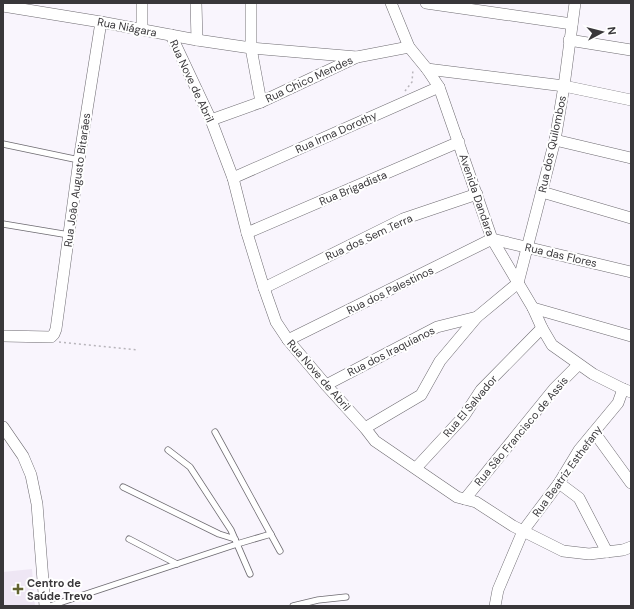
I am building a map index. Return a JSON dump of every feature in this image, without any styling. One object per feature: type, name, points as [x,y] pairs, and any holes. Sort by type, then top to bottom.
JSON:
[{"type":"street","points":[[142,3],[142,30]]},
{"type":"street","points":[[196,3],[197,40]]},
{"type":"street","points":[[251,3],[251,48],[261,102]]},
{"type":"street","name":"Avenida Dandara","points":[[391,3],[412,51],[427,69],[439,87],[492,239],[533,308],[552,345],[578,365],[627,391]]},
{"type":"street","points":[[426,3],[572,24]]},
{"type":"street","name":"Rua dos Quilombos","points":[[518,283],[555,140],[575,3]]},
{"type":"street","name":"Rua Niágara","points":[[3,6],[251,48],[357,57]]},
{"type":"street","name":"Rua João Augusto Bitarães","points":[[51,337],[56,329],[79,160],[101,22]]},
{"type":"street","name":"Rua Nove de Abril","points":[[171,35],[211,120],[232,178],[247,233],[276,322],[288,340],[375,441],[457,497],[476,502],[523,531],[563,551],[589,554],[623,550],[631,546]]},
{"type":"street","points":[[569,40],[631,50]]},
{"type":"street","name":"Rua Chico Mendes","points":[[211,120],[261,102],[357,57],[412,51]]},
{"type":"street","points":[[427,69],[564,86],[631,100]]},
{"type":"street","name":"Rua Irma Dorothy","points":[[232,178],[439,87]]},
{"type":"street","points":[[555,140],[631,158]]},
{"type":"street","name":"Rua Brigadista","points":[[247,233],[459,142]]},
{"type":"street","points":[[542,192],[631,218]]},
{"type":"street","name":"Rua dos Sem Terra","points":[[264,288],[403,219],[477,194]]},
{"type":"street","name":"Rua das Flores","points":[[492,239],[631,272]]},
{"type":"street","name":"Rua dos Palestinos","points":[[288,340],[492,239]]},
{"type":"street","name":"Rua dos Iraquianos","points":[[326,385],[438,327],[477,317],[518,283]]},
{"type":"street","points":[[533,308],[631,336]]},
{"type":"street","points":[[365,428],[421,395],[440,361],[477,317]]},
{"type":"street","name":"Rua El Salvador","points":[[416,468],[464,416],[481,390],[542,328]]},
{"type":"street","points":[[3,336],[51,337]]},
{"type":"street","name":"Rua Sâo Francisco de Assis","points":[[465,499],[554,389],[578,365]]},
{"type":"street","name":"Rua Beatriz Esthefany","points":[[495,606],[498,590],[523,531],[559,483],[579,450],[627,391]]},
{"type":"street","points":[[3,427],[23,456],[31,475],[37,504],[45,606]]},
{"type":"street","points":[[594,432],[631,483]]},
{"type":"street","points":[[559,483],[579,498],[607,552]]},
{"type":"lane","points":[[3,144],[79,160]]},
{"type":"lane","points":[[3,224],[69,235]]},
{"type":"lane","points":[[215,432],[280,551]]},
{"type":"lane","points":[[168,450],[190,467],[231,530],[250,574]]},
{"type":"lane","points":[[123,487],[236,541]]},
{"type":"lane","points":[[50,606],[177,564],[236,541],[271,534]]},
{"type":"lane","points":[[129,539],[177,564]]},
{"type":"lane","points":[[293,606],[318,600],[346,597]]},
{"type":"path","points":[[404,92],[412,82],[412,51]]},
{"type":"path","points":[[51,337],[60,342],[138,350]]},
{"type":"shaded area","name":"Centro de Saúde Trevo","points":[[32,569],[35,606],[3,606],[3,572]]},
{"type":"place","name":"Centro de Saúde Trevo","points":[[18,589]]}]
